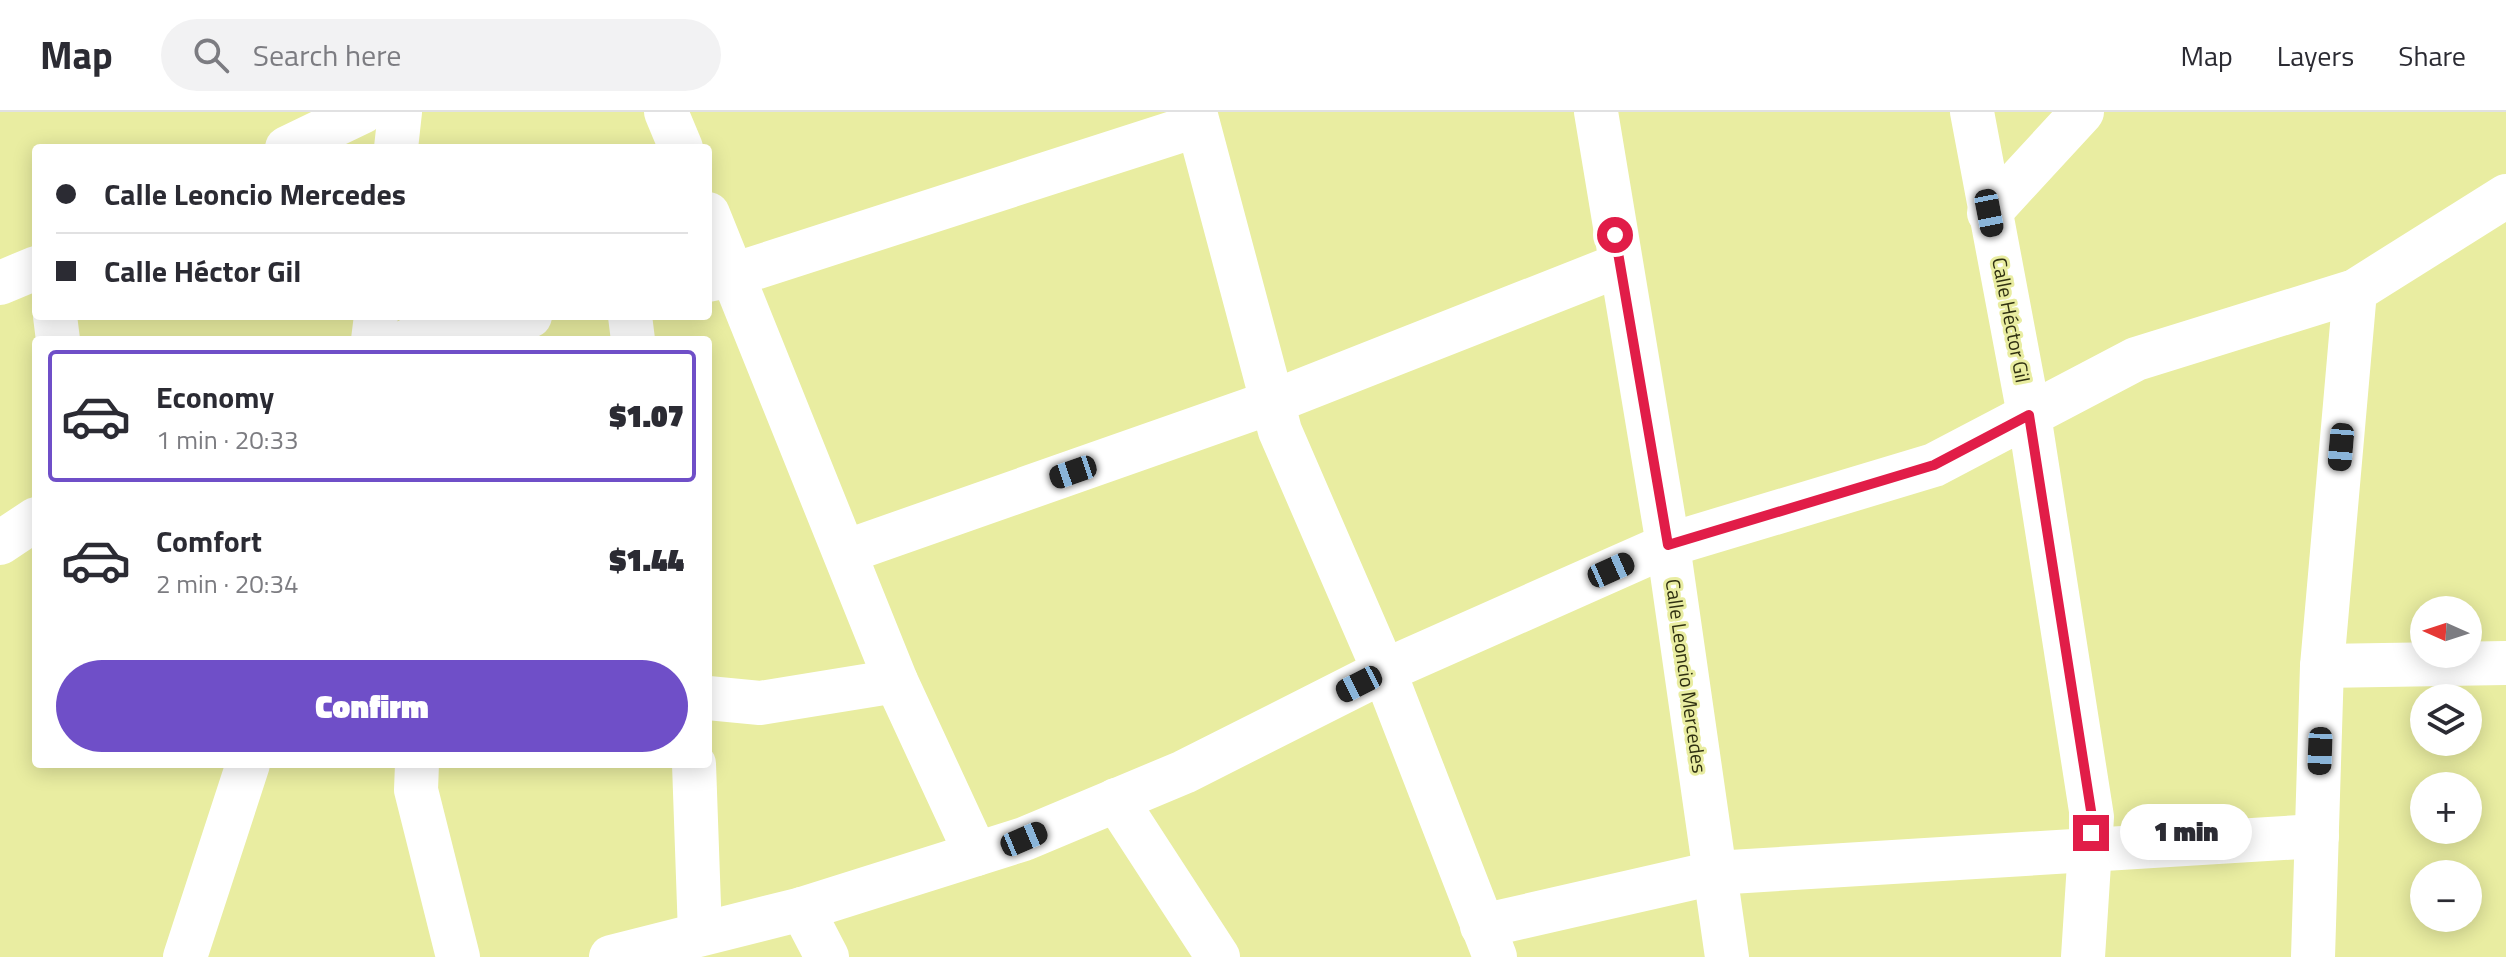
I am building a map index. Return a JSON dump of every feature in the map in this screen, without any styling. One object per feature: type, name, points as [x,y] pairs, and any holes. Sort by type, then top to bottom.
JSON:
[{"type":"street","points":[[295,144],[362,112]]},
{"type":"street","points":[[396,144],[400,112]]},
{"type":"street","points":[[666,112],[679,144]]},
{"type":"street","name":"Calle Leoncio Mercedes","points":[[1596,112],[1668,545],[1727,957]]},
{"type":"street","name":"Calle Héctor Gil","points":[[1972,112],[2029,415],[2092,817],[2083,957]]},
{"type":"street","points":[[1989,213],[2082,112]]},
{"type":"street","points":[[721,278],[1197,118],[1280,431],[1384,671],[1488,942],[1714,873],[2317,836]]},
{"type":"street","points":[[611,957],[802,909],[1024,839],[1184,772],[1384,671],[1668,545],[1934,465],[2136,359],[2355,291],[2506,196]]},
{"type":"street","points":[[712,234],[721,278],[845,552],[896,681],[976,854]]},
{"type":"street","points":[[845,552],[1272,402],[1620,265]]},
{"type":"street","points":[[0,283],[32,270]]},
{"type":"street","points":[[2313,957],[2322,666],[2355,291]]},
{"type":"street","points":[[429,336],[510,320]]},
{"type":"street","points":[[0,543],[32,522]]},
{"type":"street","points":[[2322,666],[2506,663]]},
{"type":"street","points":[[712,698],[760,703],[896,681]]},
{"type":"street","points":[[185,957],[247,768]]},
{"type":"street","points":[[417,768],[416,790],[458,957]]},
{"type":"street","points":[[694,768],[700,934]]},
{"type":"street","points":[[1116,800],[1218,957]]},
{"type":"street","points":[[802,909],[827,957]]},
{"type":"route","points":[[1615,235],[1668,545],[1934,465],[2029,415],[2092,817],[2091,833]]}]
